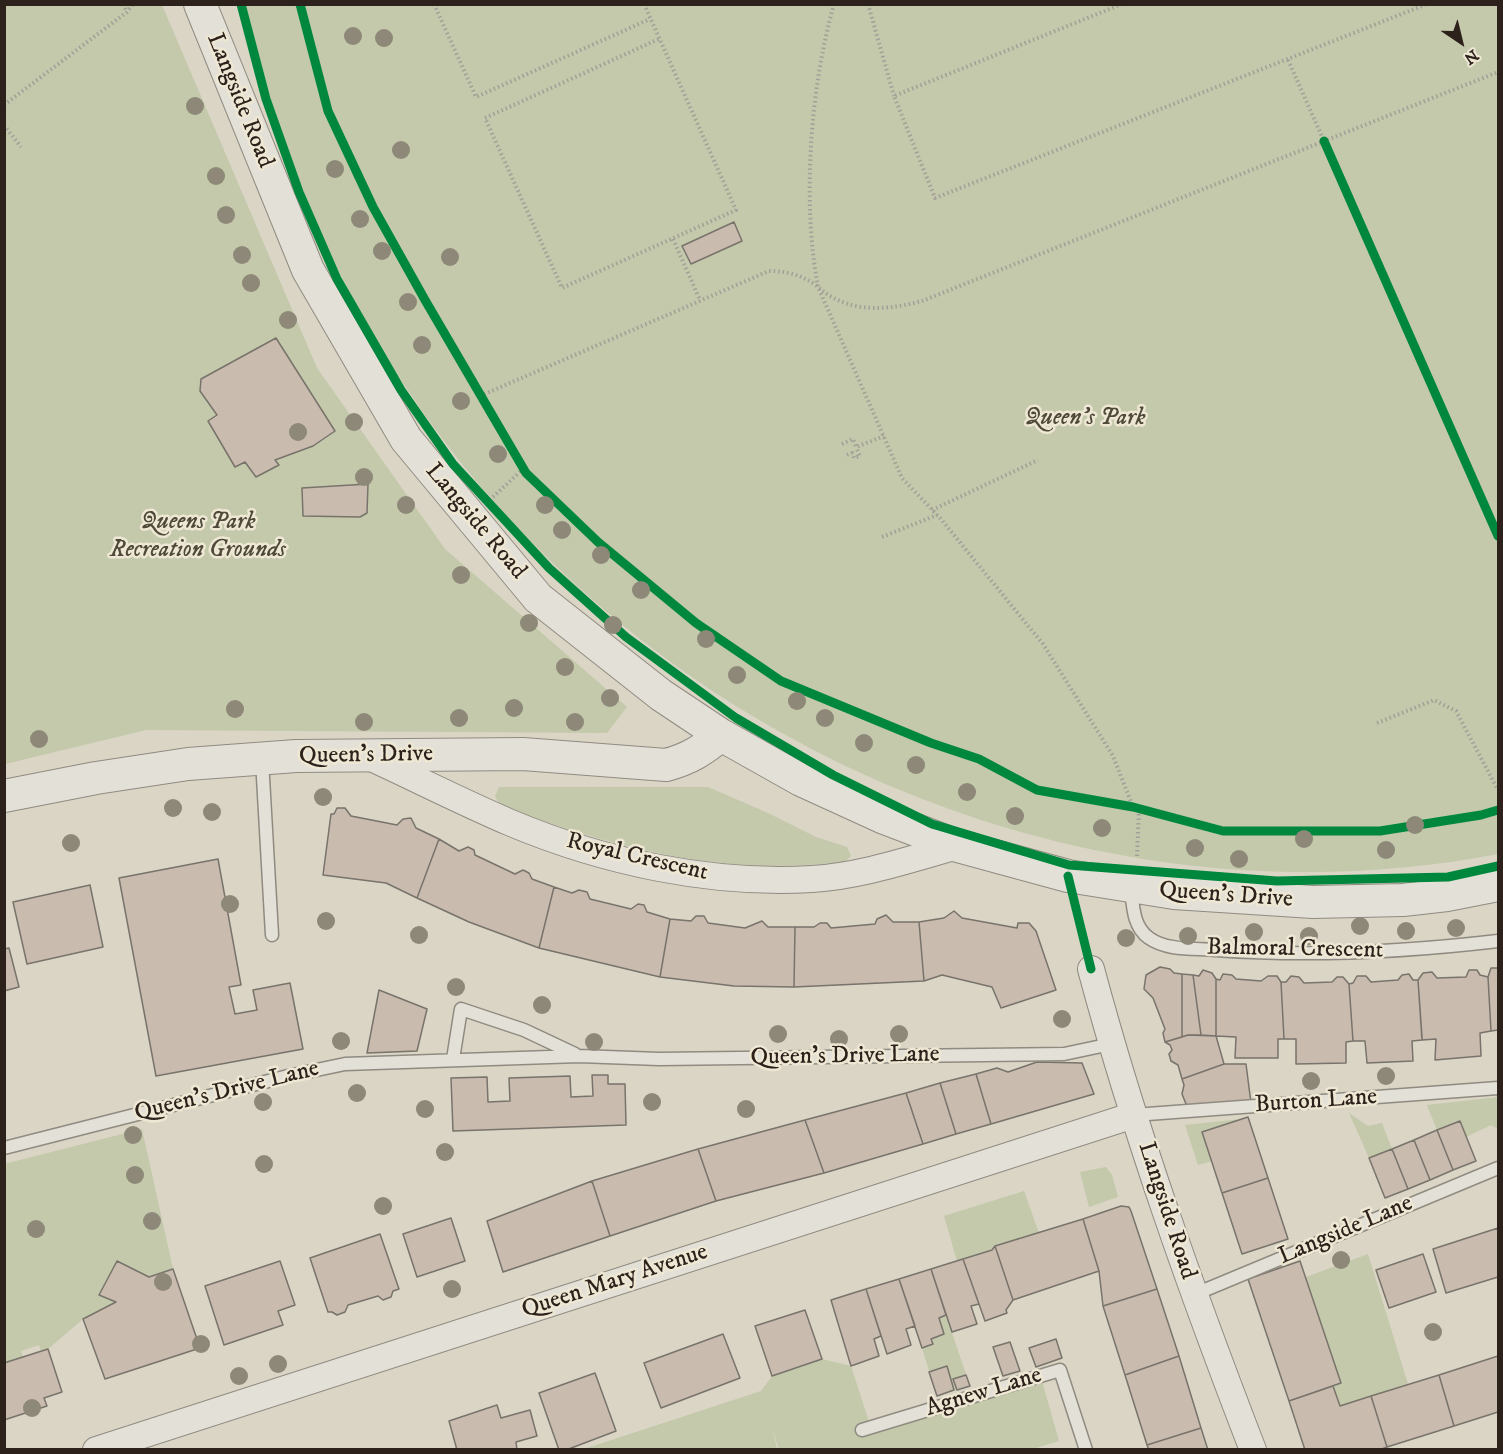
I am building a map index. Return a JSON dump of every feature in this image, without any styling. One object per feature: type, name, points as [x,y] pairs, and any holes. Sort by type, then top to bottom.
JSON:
[{"type":"street","name":"Langside Road","points":[[200,4],[309,270],[406,439],[538,598],[661,695],[721,735],[801,780],[882,817],[958,846]]},
{"type":"street","name":"Queen's Drive","points":[[4,796],[96,778],[188,764],[296,756],[523,754],[666,765],[685,760],[698,753],[721,735]]},
{"type":"street","name":"Royal Crescent","points":[[365,756],[532,831],[573,846],[685,873],[771,879],[813,879],[852,874],[958,846]]},
{"type":"street","name":"Queen's Drive","points":[[958,846],[1068,876],[1134,874],[1214,897],[1313,902],[1403,900],[1447,896],[1498,885]]},
{"type":"street","name":"Langside Road","points":[[1091,969],[1111,1044],[1193,1295],[1253,1449]]},
{"type":"street","name":"Queen Mary Avenue","points":[[96,1449],[1134,1115]]},
{"type":"lane","points":[[262,759],[272,935]]},
{"type":"lane","name":"Balmoral Crescent","points":[[1134,874],[1133,907],[1140,928],[1149,938],[1166,945],[1245,952],[1319,954],[1409,950],[1498,941]]},
{"type":"lane","name":"Queen's Drive Lane","points":[[453,1059],[461,1009],[524,1030],[579,1056]]},
{"type":"lane","name":"Queen's Drive Lane","points":[[4,1148],[288,1076],[345,1064],[579,1056],[658,1059],[1064,1054],[1111,1044]]},
{"type":"lane","name":"Burton Lane","points":[[1134,1115],[1498,1088]]},
{"type":"lane","name":"Langside Lane","points":[[1193,1295],[1498,1168]]},
{"type":"lane","name":"Agnew Lane","points":[[862,1430],[1060,1370],[1086,1449]]},
{"type":"path","points":[[123,4],[127,12]]},
{"type":"path","points":[[4,105],[127,12],[133,4]]},
{"type":"path","points":[[434,4],[476,98],[650,19]]},
{"type":"path","points":[[644,4],[736,210],[562,288],[485,118],[659,39]]},
{"type":"path","points":[[834,4],[816,87],[812,145],[812,229],[818,287],[902,478],[937,514],[1043,644],[1113,756],[1136,808],[1134,874]]},
{"type":"path","points":[[867,4],[894,96],[935,198],[1286,55],[1426,4]]},
{"type":"path","points":[[894,96],[1122,4]]},
{"type":"path","points":[[1286,55],[1329,152]]},
{"type":"path","points":[[480,396],[769,271],[795,274],[838,301],[868,308],[900,307],[922,301],[1498,72]]},
{"type":"path","points":[[4,125],[21,147]]},
{"type":"path","points":[[673,239],[700,300]]},
{"type":"path","points":[[474,387],[485,405]]},
{"type":"path","points":[[856,447],[884,436]]},
{"type":"path","points":[[842,444],[853,439],[860,456],[854,458],[852,453],[847,455]]},
{"type":"path","points":[[496,510],[484,498],[525,470],[518,459]]},
{"type":"path","points":[[932,510],[1038,460]]},
{"type":"path","points":[[882,537],[937,514]]},
{"type":"path","points":[[1377,723],[1434,700],[1456,711],[1498,790]]},
{"type":"path","points":[[1123,805],[1149,812]]},
{"type":"green space","name":"Queens Park Recreation Grounds","points":[[5,5],[162,5],[317,368],[445,549],[627,707],[607,733],[146,730],[5,764]]},
{"type":"green space","name":"Queen's Park","points":[[246,5],[1498,5],[1498,854],[1340,872],[1183,864],[1029,834],[881,782],[742,709],[614,618],[500,508],[403,383],[347,288],[301,187],[272,104]]},
{"type":"green space","points":[[499,787],[708,787],[816,837],[847,847],[851,856],[845,862],[758,866],[684,858],[593,837],[506,807],[499,803],[495,796]]},
{"type":"green space","points":[[1498,1097],[1498,1129],[1491,1125],[1466,1137],[1437,1130],[1427,1105]]},
{"type":"green space","points":[[1349,1113],[1368,1126],[1382,1123],[1392,1149],[1369,1158]]},
{"type":"green space","points":[[1242,1119],[1202,1132],[1212,1161],[1198,1165],[1185,1125]]},
{"type":"green space","points":[[142,1129],[173,1269],[149,1277],[117,1262],[99,1295],[116,1302],[83,1319],[48,1349],[41,1351],[39,1345],[21,1351],[23,1357],[5,1363],[4,1164]]},
{"type":"green space","points":[[1106,1167],[1112,1175],[1118,1197],[1089,1207],[1080,1172]]},
{"type":"green space","points":[[1024,1191],[1039,1233],[957,1261],[944,1216]]},
{"type":"green space","points":[[1368,1254],[1408,1384],[1340,1406],[1333,1386],[1341,1383],[1306,1277]]},
{"type":"green space","points":[[946,1315],[970,1386],[937,1396],[922,1348],[933,1344],[931,1339],[944,1334],[939,1318]]},
{"type":"green space","points":[[822,1359],[851,1366],[872,1431],[1042,1381],[1059,1441],[1029,1450],[779,1450],[772,1427],[777,1449],[581,1450],[761,1391],[772,1376]]},
{"type":"building","points":[[734,222],[742,241],[691,264],[682,246]]},
{"type":"building","points":[[276,338],[335,431],[313,446],[275,460],[279,465],[256,477],[245,462],[235,467],[208,421],[217,415],[200,391],[201,379]]},
{"type":"building","points":[[368,484],[367,513],[360,517],[303,516],[302,488]]},
{"type":"building","points":[[337,808],[345,808],[351,816],[397,825],[403,819],[411,818],[416,828],[439,839],[417,898],[386,883],[323,875],[331,814],[334,814]]},
{"type":"building","points":[[439,839],[459,851],[468,847],[474,850],[475,855],[515,874],[523,870],[529,873],[532,879],[554,887],[539,948],[469,922],[417,898]]},
{"type":"building","points":[[218,859],[241,985],[229,987],[235,1014],[257,1010],[253,990],[290,983],[303,1049],[156,1076],[119,878]]},
{"type":"building","points":[[90,885],[103,947],[27,964],[13,902]]},
{"type":"building","points":[[554,887],[572,893],[579,890],[587,892],[590,899],[631,909],[638,904],[644,905],[647,912],[670,919],[660,977],[539,948]]},
{"type":"building","points":[[954,911],[962,918],[1017,928],[1018,923],[1029,923],[1036,931],[1056,990],[1001,1008],[992,987],[942,975],[924,981],[919,922],[944,918]]},
{"type":"building","points":[[886,915],[893,922],[919,922],[924,981],[794,987],[795,927],[814,927],[820,923],[827,923],[831,928],[875,924],[877,919]]},
{"type":"building","points":[[696,916],[704,916],[708,923],[745,928],[762,921],[768,927],[795,927],[794,987],[734,986],[660,977],[670,919],[691,921]]},
{"type":"building","points":[[9,948],[19,987],[4,991],[4,949]]},
{"type":"building","points":[[1160,967],[1182,974],[1182,1037],[1165,1042],[1163,1033],[1165,1029],[1153,998],[1144,989],[1146,975]]},
{"type":"building","points":[[1491,968],[1498,968],[1498,1030],[1491,1031],[1488,977]]},
{"type":"building","points":[[1203,970],[1212,973],[1216,979],[1216,1036],[1201,1035],[1193,975],[1199,976]]},
{"type":"building","points":[[1469,970],[1477,970],[1480,975],[1488,977],[1491,1031],[1480,1033],[1481,1056],[1435,1060],[1436,1039],[1422,1040],[1418,980],[1423,973],[1432,972],[1437,978],[1466,977]]},
{"type":"building","points":[[1182,974],[1193,975],[1201,1035],[1182,1037]]},
{"type":"building","points":[[1223,974],[1232,975],[1236,979],[1261,981],[1268,976],[1277,976],[1281,982],[1284,1039],[1278,1039],[1278,1058],[1235,1058],[1236,1037],[1216,1036],[1216,979],[1220,980]]},
{"type":"building","points":[[1409,974],[1413,980],[1418,980],[1422,1037],[1422,1040],[1412,1041],[1413,1061],[1367,1063],[1365,1041],[1353,1041],[1349,984],[1353,983],[1357,976],[1366,976],[1371,982],[1398,980],[1402,975]]},
{"type":"building","points":[[1291,976],[1299,977],[1304,983],[1332,982],[1337,977],[1343,977],[1349,984],[1353,1041],[1346,1042],[1346,1063],[1296,1064],[1296,1039],[1284,1039],[1281,982],[1286,982]]},
{"type":"building","points":[[379,990],[427,1009],[417,1051],[367,1053]]},
{"type":"building","points":[[1188,1035],[1216,1036],[1224,1064],[1182,1079],[1178,1065],[1171,1061],[1170,1045],[1165,1042]]},
{"type":"building","points":[[1037,1062],[1082,1063],[1094,1094],[991,1124],[976,1074],[997,1068],[1008,1072]]},
{"type":"building","points":[[1224,1064],[1246,1064],[1251,1103],[1194,1107],[1186,1104],[1182,1094],[1184,1085],[1182,1079]]},
{"type":"building","points":[[976,1074],[991,1124],[956,1134],[940,1083]]},
{"type":"building","points":[[592,1075],[608,1075],[608,1084],[625,1084],[626,1125],[453,1131],[451,1078],[487,1077],[488,1102],[510,1101],[509,1078],[570,1076],[571,1097],[593,1096]]},
{"type":"building","points":[[940,1083],[956,1134],[923,1144],[906,1093]]},
{"type":"building","points":[[906,1093],[923,1144],[824,1173],[805,1120]]},
{"type":"building","points":[[1248,1117],[1268,1178],[1222,1193],[1202,1132]]},
{"type":"building","points":[[805,1120],[824,1173],[716,1201],[698,1149]]},
{"type":"building","points":[[1460,1121],[1476,1161],[1453,1170],[1437,1130]]},
{"type":"building","points":[[1437,1130],[1453,1170],[1430,1180],[1414,1140]]},
{"type":"building","points":[[1414,1140],[1430,1180],[1408,1189],[1392,1149]]},
{"type":"building","points":[[698,1149],[716,1201],[610,1236],[592,1181]]},
{"type":"building","points":[[1392,1149],[1408,1189],[1385,1198],[1369,1158]]},
{"type":"building","points":[[1268,1178],[1288,1239],[1242,1254],[1222,1193]]},
{"type":"building","points":[[592,1181],[610,1236],[503,1272],[487,1221]]},
{"type":"building","points":[[1121,1206],[1129,1207],[1131,1211],[1157,1289],[1103,1306],[1099,1271],[1083,1219]]},
{"type":"building","points":[[451,1218],[465,1261],[417,1277],[403,1234]]},
{"type":"building","points":[[1083,1219],[1099,1271],[1013,1300],[995,1246]]},
{"type":"building","points":[[1498,1228],[1498,1277],[1446,1293],[1433,1249]]},
{"type":"building","points":[[380,1234],[399,1289],[393,1291],[391,1297],[383,1300],[378,1296],[348,1305],[345,1312],[337,1315],[328,1312],[310,1258]]},
{"type":"building","points":[[995,1246],[1013,1300],[1006,1310],[1007,1313],[985,1321],[963,1259],[992,1250]]},
{"type":"building","points":[[1423,1254],[1436,1292],[1389,1308],[1376,1270]]},
{"type":"building","points":[[963,1259],[979,1304],[971,1306],[977,1324],[952,1332],[931,1269]]},
{"type":"building","points":[[117,1261],[149,1277],[173,1269],[200,1348],[105,1379],[83,1319],[116,1302],[99,1295]]},
{"type":"building","points":[[280,1261],[295,1305],[278,1311],[283,1325],[224,1345],[205,1286]]},
{"type":"building","points":[[1300,1261],[1341,1383],[1289,1401],[1248,1279]]},
{"type":"building","points":[[931,1269],[946,1315],[939,1318],[944,1334],[931,1339],[933,1344],[922,1348],[899,1279]]},
{"type":"building","points":[[899,1279],[915,1326],[906,1329],[911,1345],[887,1354],[866,1289]]},
{"type":"building","points":[[866,1289],[881,1336],[874,1339],[879,1356],[851,1366],[831,1300]]},
{"type":"building","points":[[1157,1289],[1179,1356],[1125,1375],[1103,1306]]},
{"type":"building","points":[[805,1310],[822,1359],[772,1376],[755,1326]]},
{"type":"building","points":[[723,1334],[740,1378],[661,1408],[644,1363]]},
{"type":"building","points":[[1056,1339],[1062,1358],[1036,1367],[1029,1348]]},
{"type":"building","points":[[1010,1342],[1020,1371],[1003,1376],[993,1347]]},
{"type":"building","points":[[48,1349],[62,1392],[44,1398],[47,1406],[4,1420],[4,1363]]},
{"type":"building","points":[[1179,1356],[1201,1428],[1147,1445],[1125,1375]]},
{"type":"building","points":[[1498,1356],[1498,1412],[1454,1426],[1439,1375]]},
{"type":"building","points":[[947,1366],[954,1390],[937,1396],[929,1372]]},
{"type":"building","points":[[595,1373],[616,1431],[566,1450],[559,1450],[539,1393]]},
{"type":"building","points":[[966,1375],[970,1386],[957,1390],[953,1379]]},
{"type":"building","points":[[1439,1375],[1454,1426],[1387,1447],[1371,1396]]},
{"type":"building","points":[[1333,1386],[1340,1406],[1371,1396],[1387,1447],[1379,1450],[1305,1450],[1289,1401]]},
{"type":"building","points":[[497,1405],[501,1418],[530,1410],[537,1436],[516,1442],[517,1450],[457,1450],[449,1421]]},
{"type":"building","points":[[1201,1428],[1208,1450],[1149,1450],[1147,1445]]},
{"type":"cycle path","points":[[241,4],[266,99],[299,192],[337,279],[401,390],[453,464],[549,568],[626,637],[736,718],[833,775],[932,824],[1069,865],[1277,881],[1448,877],[1498,866]]},
{"type":"cycle path","points":[[300,4],[328,111],[373,207],[526,473],[598,542],[696,623],[781,681],[931,743],[979,759],[1037,790],[1133,807],[1223,831],[1380,831],[1481,815],[1498,810]]},
{"type":"cycle path","points":[[1324,141],[1498,536]]},
{"type":"cycle path","points":[[1068,876],[1091,969]]}]
